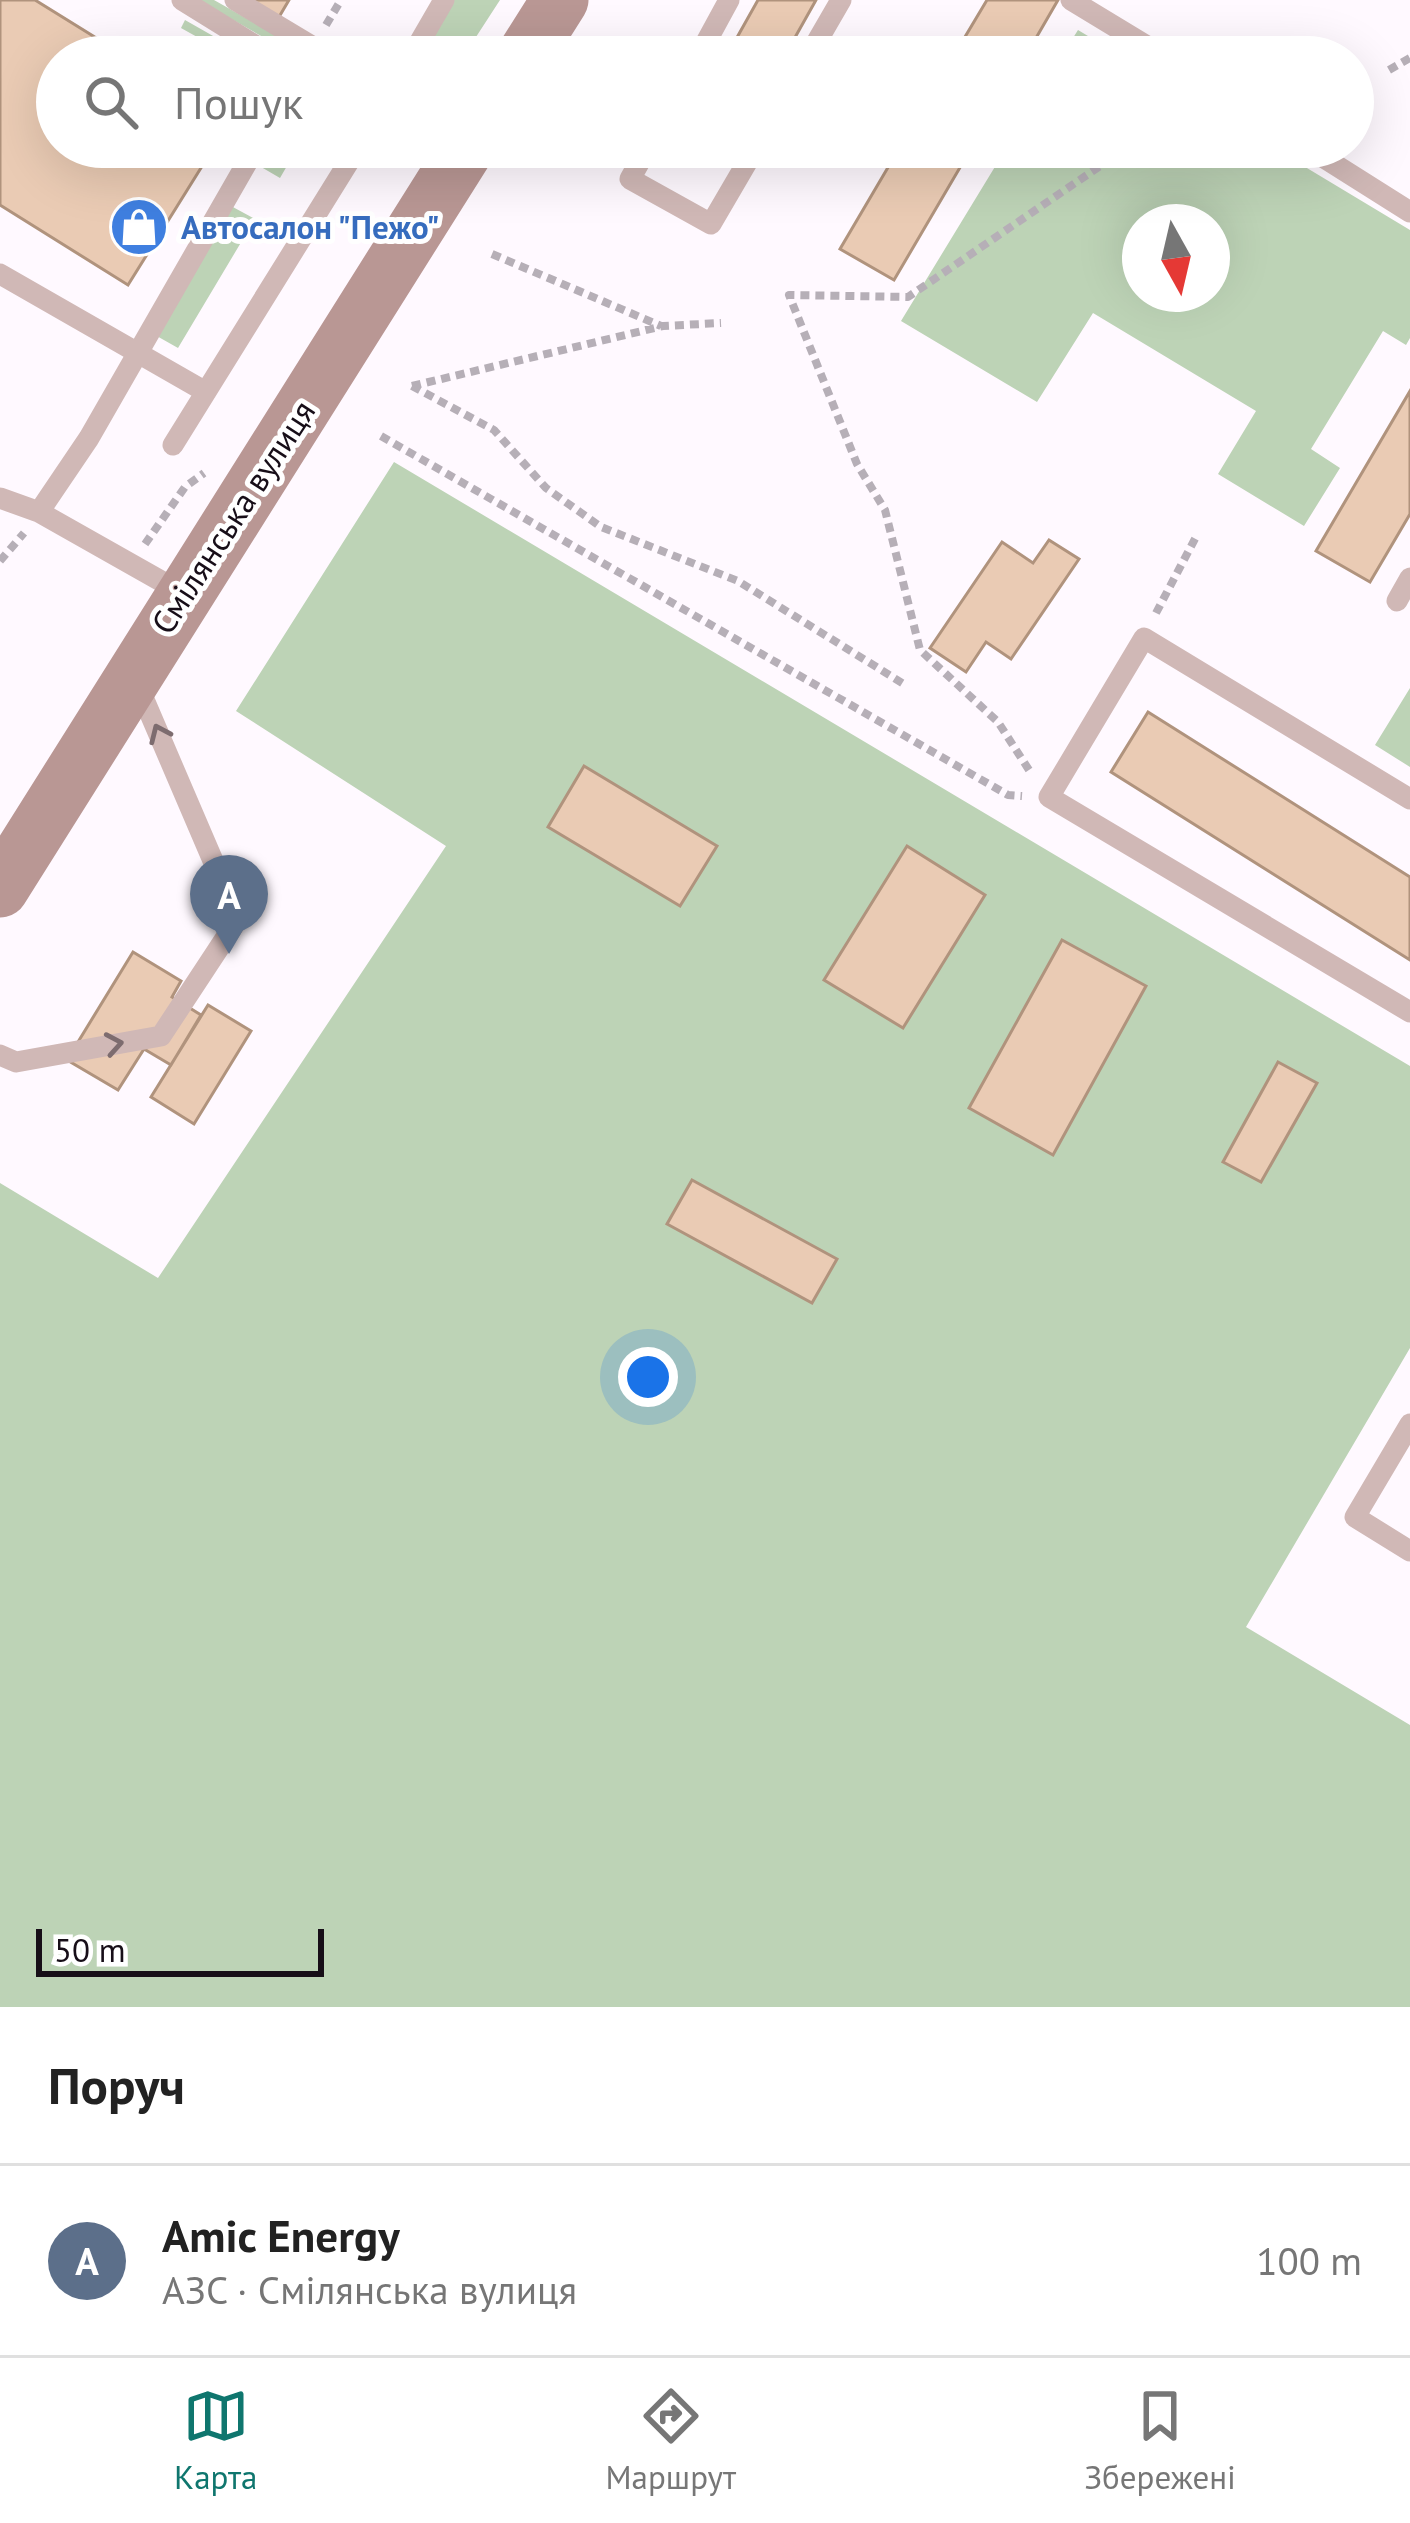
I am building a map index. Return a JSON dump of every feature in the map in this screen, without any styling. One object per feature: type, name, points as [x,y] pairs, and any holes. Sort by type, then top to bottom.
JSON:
[{"type":"main road","points":[[537,36],[560,0]]},
{"type":"main road","name":"Смілянська вулиця","points":[[0,889],[446,168]]},
{"type":"lane","points":[[182,0],[240,36]]},
{"type":"lane","points":[[235,0],[291,36]]},
{"type":"lane","points":[[424,36],[444,0]]},
{"type":"lane","points":[[709,36],[729,0]]},
{"type":"lane","points":[[820,36],[841,0]]},
{"type":"lane","points":[[1071,0],[1130,36]]},
{"type":"lane","points":[[39,512],[244,168]]},
{"type":"lane","points":[[173,446],[345,168]]},
{"type":"lane","points":[[636,168],[630,179],[711,224],[744,168]]},
{"type":"lane","points":[[1340,168],[1410,212]]},
{"type":"lane","points":[[0,274],[206,392]]},
{"type":"lane","points":[[0,498],[39,512],[184,594]]},
{"type":"lane","points":[[1397,602],[1410,578]]},
{"type":"lane","points":[[1410,800],[1144,638],[1048,797],[1410,1012]]},
{"type":"lane","points":[[0,1055],[16,1062],[161,1036],[238,919],[132,672]]},
{"type":"lane","points":[[1410,1424],[1355,1517],[1410,1551]]},
{"type":"path","points":[[1389,70],[1410,58]]},
{"type":"path","points":[[1029,770],[998,722],[920,650],[885,510],[857,464],[789,296],[908,298],[1097,168]]},
{"type":"path","points":[[492,254],[663,326]]},
{"type":"path","points":[[721,322],[663,326],[412,386],[494,430],[546,488],[601,526],[738,581],[908,686]]},
{"type":"path","points":[[381,436],[1008,795],[1048,797]]},
{"type":"path","points":[[130,566],[185,487],[210,469]]},
{"type":"path","points":[[1144,638],[1197,535]]},
{"type":"green space","points":[[198,0],[214,0],[277,36],[261,36]]},
{"type":"green space","points":[[449,0],[500,0],[477,36],[429,36]]},
{"type":"green space","points":[[185,20],[213,36],[195,36],[181,28]]},
{"type":"green space","points":[[263,168],[286,168],[280,178]]},
{"type":"green space","points":[[994,168],[1307,168],[1410,230],[1410,338],[1406,345],[1383,331],[1311,449],[1340,468],[1304,526],[1218,474],[1256,411],[1093,313],[1037,402],[901,321]]},
{"type":"green space","points":[[231,206],[255,219],[178,348],[155,335]]},
{"type":"green space","points":[[394,462],[1410,1066],[1410,1348],[1246,1627],[1410,1725],[1410,2007],[0,2007],[0,1183],[158,1278],[446,846],[236,711]]},
{"type":"green space","points":[[1410,688],[1410,767],[1375,745]]},
{"type":"building","points":[[0,0],[35,0],[93,36],[36,36],[36,168],[201,168],[128,285],[0,205]]},
{"type":"building","points":[[249,0],[289,0],[279,17]]},
{"type":"building","points":[[758,0],[816,0],[796,36],[738,36]]},
{"type":"building","points":[[987,0],[1058,0],[1037,36],[966,36]]},
{"type":"building","points":[[888,168],[960,168],[894,280],[840,249]]},
{"type":"building","points":[[1410,391],[1410,514],[1370,582],[1316,551]]},
{"type":"building","points":[[1049,540],[1079,559],[1011,659],[986,642],[966,672],[930,648],[1002,542],[1033,563]]},
{"type":"building","points":[[1148,712],[1410,877],[1410,960],[1111,772]]},
{"type":"building","points":[[584,766],[717,846],[680,906],[548,827]]},
{"type":"building","points":[[907,846],[985,895],[903,1028],[824,980]]},
{"type":"building","points":[[1062,940],[1146,986],[1053,1155],[969,1108]]},
{"type":"building","points":[[133,952],[181,981],[172,997],[201,1015],[171,1065],[144,1049],[118,1090],[67,1060]]},
{"type":"building","points":[[208,1005],[251,1031],[194,1124],[151,1097]]},
{"type":"building","points":[[1278,1062],[1317,1083],[1261,1182],[1223,1162]]},
{"type":"building","points":[[692,1180],[837,1259],[812,1303],[667,1224]]},
{"type":"place","name":"Автосалон \"Пежо\"","points":[[139,227]]},
{"type":"place","name":"Amic Energy","points":[[229,954]]}]
